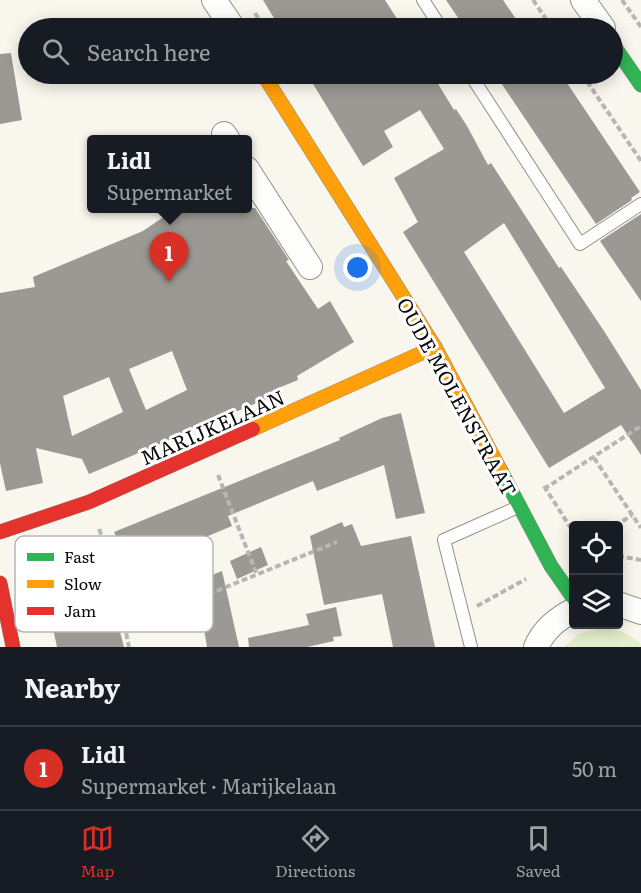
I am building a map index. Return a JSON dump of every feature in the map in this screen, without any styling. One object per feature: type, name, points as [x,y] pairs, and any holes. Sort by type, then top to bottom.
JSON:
[{"type":"street","points":[[214,0],[226,18]]},
{"type":"street","points":[[583,0],[596,18]]},
{"type":"street","points":[[623,59],[641,85]]},
{"type":"street","name":"OUDE MOLENSTRAAT","points":[[269,84],[435,347],[551,566],[569,593]]},
{"type":"street","points":[[252,177],[310,267]]},
{"type":"street","name":"MARIJKELAAN","points":[[0,532],[89,502],[435,347]]},
{"type":"street","points":[[0,583],[13,647]]},
{"type":"street","points":[[623,606],[641,612]]},
{"type":"street","points":[[536,647],[541,636],[557,618],[569,612]]},
{"type":"lane","points":[[423,0],[435,18]]},
{"type":"lane","points":[[476,84],[579,244],[641,204]]},
{"type":"lane","points":[[471,647],[444,540],[519,506]]},
{"type":"path","points":[[532,0],[545,18]]},
{"type":"path","points":[[622,0],[641,27]]},
{"type":"path","points":[[589,84],[641,161]]},
{"type":"path","points":[[519,506],[641,426]]},
{"type":"path","points":[[207,450],[257,574]]},
{"type":"path","points":[[594,458],[641,528]]},
{"type":"path","points":[[89,502],[102,536]]},
{"type":"path","points":[[622,521],[632,515]]},
{"type":"path","points":[[213,592],[337,542]]},
{"type":"path","points":[[623,557],[641,560]]},
{"type":"path","points":[[463,613],[551,566]]},
{"type":"path","points":[[126,632],[129,647]]},
{"type":"green space","points":[[596,629],[617,630],[640,643],[641,647],[564,647],[579,634]]},
{"type":"building","points":[[263,0],[385,0],[397,18],[274,18]]},
{"type":"building","points":[[446,0],[503,0],[515,18],[458,18]]},
{"type":"building","points":[[11,53],[22,120],[0,124],[0,54]]},
{"type":"building","points":[[313,84],[438,84],[467,126],[488,165],[491,163],[641,390],[641,455],[621,425],[549,468],[403,232],[418,222],[394,178],[444,149],[420,110],[384,131],[393,147],[363,166]],"holes":[[[504,223],[605,388],[564,413],[464,252]]]},
{"type":"building","points":[[502,84],[568,84],[640,192],[596,224]]},
{"type":"building","points":[[252,208],[255,208],[318,309],[330,301],[354,342],[297,376],[298,380],[276,389],[278,394],[89,474],[82,459],[36,448],[43,483],[6,491],[0,463],[0,293],[35,287],[33,277],[143,231],[170,213],[252,213]],"holes":[[[172,351],[187,390],[146,410],[129,369]],[[109,377],[123,412],[72,436],[63,396]]]},
{"type":"building","points":[[641,214],[641,301],[600,241]]},
{"type":"building","points":[[401,413],[425,513],[396,519],[384,465],[317,491],[313,481],[228,516],[232,526],[208,536],[116,536],[114,532],[340,440],[339,438],[382,418]]},
{"type":"building","points":[[342,522],[344,527],[352,524],[361,546],[411,536],[435,647],[393,647],[382,594],[324,605],[310,536]]},
{"type":"building","points":[[261,547],[268,565],[237,579],[230,561]]},
{"type":"building","points":[[222,571],[239,647],[207,647],[204,632],[213,632],[213,575]]},
{"type":"building","points":[[336,607],[342,636],[333,637],[334,641],[307,647],[249,647],[248,638],[309,625],[306,614]]},
{"type":"building","points":[[54,632],[120,632],[124,647],[57,647]]},
{"type":"traffic: fast","points":[[623,59],[641,85]]},
{"type":"traffic: fast","points":[[501,471],[551,566],[569,592]]},
{"type":"traffic: slow","points":[[269,84],[435,347],[501,471]]},
{"type":"traffic: slow","points":[[253,429],[435,347]]},
{"type":"traffic: jam","points":[[0,532],[89,502],[253,429]]},
{"type":"traffic: jam","points":[[0,583],[13,647]]},
{"type":"place","name":"Lidl","points":[[169,282]]}]
